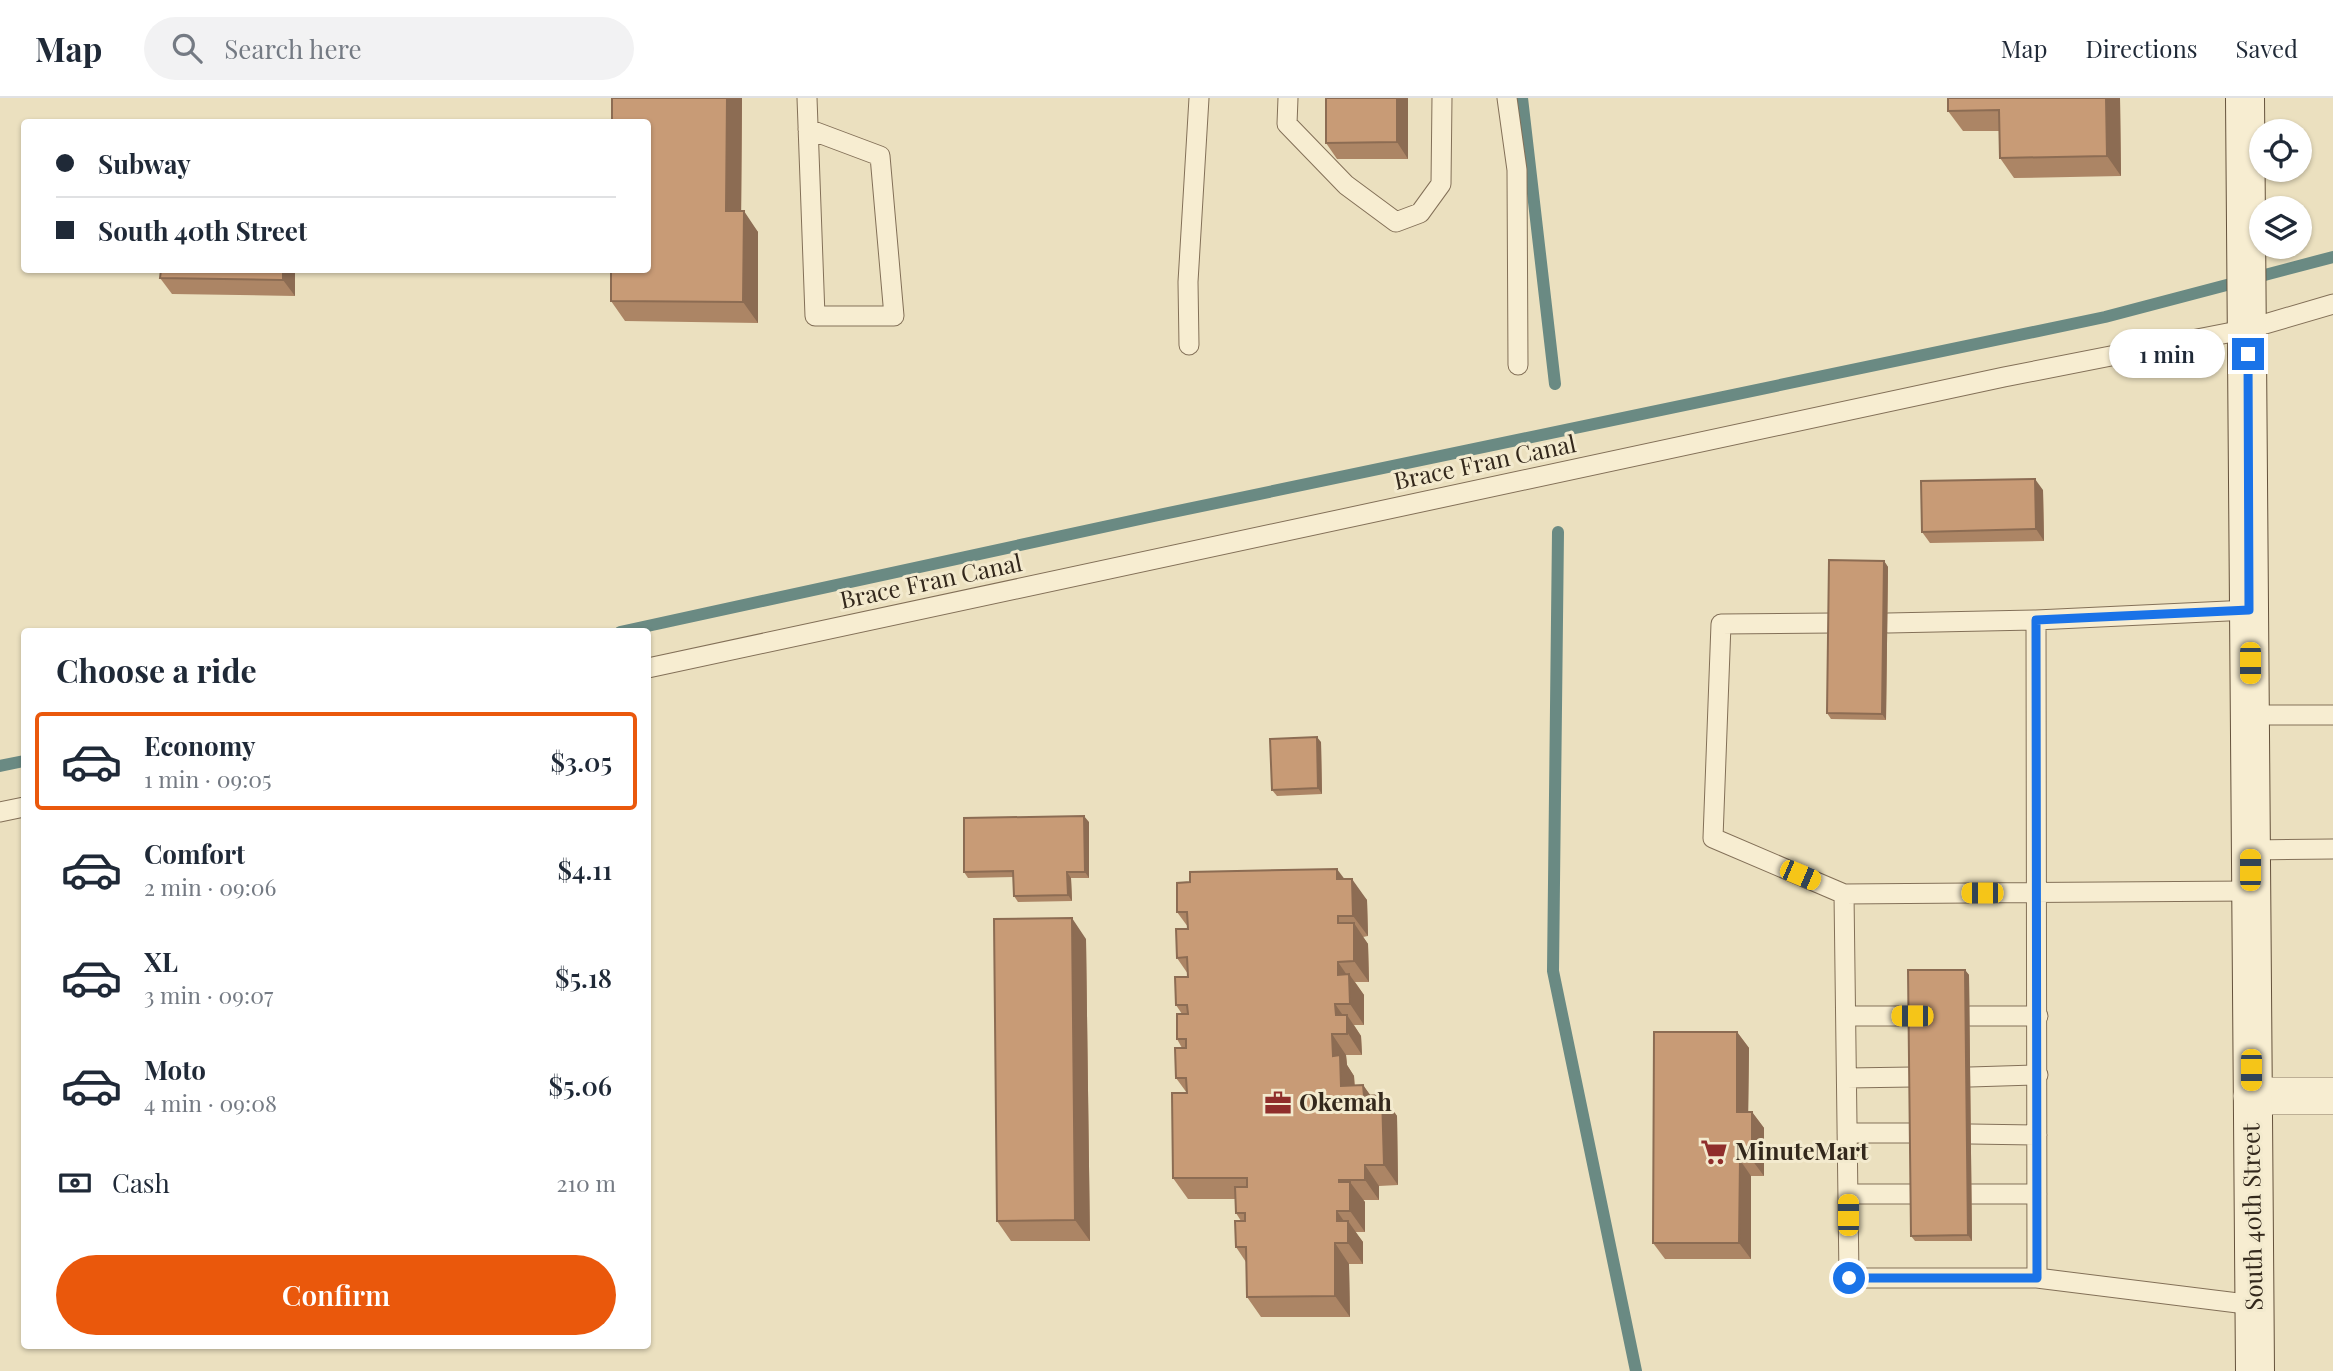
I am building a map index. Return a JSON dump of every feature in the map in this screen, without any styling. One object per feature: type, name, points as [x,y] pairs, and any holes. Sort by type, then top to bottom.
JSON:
[{"type":"main road","name":"South 40th Street","points":[[2245,98],[2255,1371]]},
{"type":"street","points":[[2252,1096],[2333,1096]]},
{"type":"lane","points":[[807,98],[814,316],[894,316],[880,156],[808,129]]},
{"type":"lane","points":[[1189,345],[1188,282],[1199,98]]},
{"type":"lane","points":[[1288,98],[1287,124],[1346,185],[1396,222],[1420,213],[1441,184],[1442,98]]},
{"type":"lane","points":[[1507,98],[1517,170],[1518,365]]},
{"type":"lane","name":"Brace Fran Canal","points":[[651,667],[2248,326],[2333,304]]},
{"type":"lane","points":[[1888,623],[2036,620],[2249,610]]},
{"type":"lane","points":[[2036,620],[2037,1278]]},
{"type":"lane","points":[[1833,623],[1721,624],[1713,838],[1844,894],[2250,891]]},
{"type":"lane","points":[[2250,715],[2333,715]]},
{"type":"lane","points":[[0,812],[21,808]]},
{"type":"lane","points":[[2250,850],[2333,849]]},
{"type":"lane","points":[[1844,894],[1849,1278],[2037,1278],[2255,1305]]},
{"type":"lane","points":[[1846,1016],[1912,1016]]},
{"type":"lane","points":[[1970,1016],[2038,1016]]},
{"type":"lane","points":[[1970,1077],[2038,1075]]},
{"type":"lane","points":[[1847,1078],[1913,1077]]},
{"type":"lane","points":[[1847,1133],[1913,1133]]},
{"type":"lane","points":[[1971,1134],[2037,1135]]},
{"type":"lane","points":[[1848,1194],[1914,1194]]},
{"type":"lane","points":[[1971,1194],[2037,1194]]},
{"type":"building","points":[[612,98],[727,98],[726,211],[744,211],[743,302],[611,301],[611,273],[651,273],[651,119],[612,119]]},
{"type":"building","points":[[1326,98],[1397,98],[1397,142],[1326,143]]},
{"type":"building","points":[[1948,98],[2106,98],[2107,156],[2000,158],[1999,110],[1948,111]]},
{"type":"building","points":[[161,273],[283,273],[283,280],[160,278]]},
{"type":"building","points":[[2035,479],[2036,529],[1922,532],[1921,481]]},
{"type":"building","points":[[1829,560],[1884,561],[1882,714],[1827,713]]},
{"type":"building","points":[[1317,737],[1318,788],[1272,790],[1270,739]]},
{"type":"building","points":[[1084,816],[1085,872],[1067,872],[1068,895],[1014,896],[1013,871],[964,872],[964,818]]},
{"type":"building","name":"Okemah","points":[[1337,869],[1337,879],[1352,879],[1353,916],[1338,916],[1338,923],[1354,923],[1354,961],[1338,962],[1338,975],[1349,974],[1350,1004],[1335,1004],[1336,1015],[1347,1015],[1347,1034],[1332,1034],[1333,1056],[1340,1055],[1341,1086],[1363,1085],[1364,1096],[1382,1095],[1384,1165],[1365,1165],[1365,1180],[1339,1180],[1350,1182],[1350,1211],[1337,1211],[1337,1221],[1348,1221],[1348,1243],[1335,1243],[1335,1296],[1247,1297],[1246,1247],[1236,1247],[1235,1221],[1245,1221],[1245,1213],[1236,1213],[1235,1187],[1247,1187],[1247,1178],[1173,1178],[1172,1093],[1187,1093],[1186,1078],[1176,1078],[1175,1048],[1186,1048],[1186,1039],[1177,1039],[1177,1014],[1188,1014],[1187,1005],[1176,1005],[1175,977],[1188,977],[1187,957],[1177,958],[1176,929],[1188,929],[1187,912],[1177,912],[1177,883],[1190,882],[1190,872]]},
{"type":"building","points":[[1072,918],[1075,1220],[997,1221],[994,919]]},
{"type":"building","points":[[1908,970],[1965,970],[1968,1235],[1911,1236]]},
{"type":"building","points":[[1654,1032],[1737,1032],[1737,1112],[1752,1112],[1752,1160],[1740,1160],[1739,1243],[1653,1243]]},
{"type":"waterway","points":[[1522,98],[1555,384]]},
{"type":"waterway","points":[[638,628],[1154,516],[2105,317],[2333,257]]},
{"type":"waterway","points":[[1558,532],[1553,971],[1636,1371]]},
{"type":"waterway","points":[[0,766],[21,762]]},
{"type":"place","name":"Okemah","points":[[1278,1103]]},
{"type":"place","name":"MinuteMart","points":[[1714,1152]]},
{"type":"route","points":[[1849,1278],[2037,1278],[2036,620],[2249,610],[2248,354]]}]
